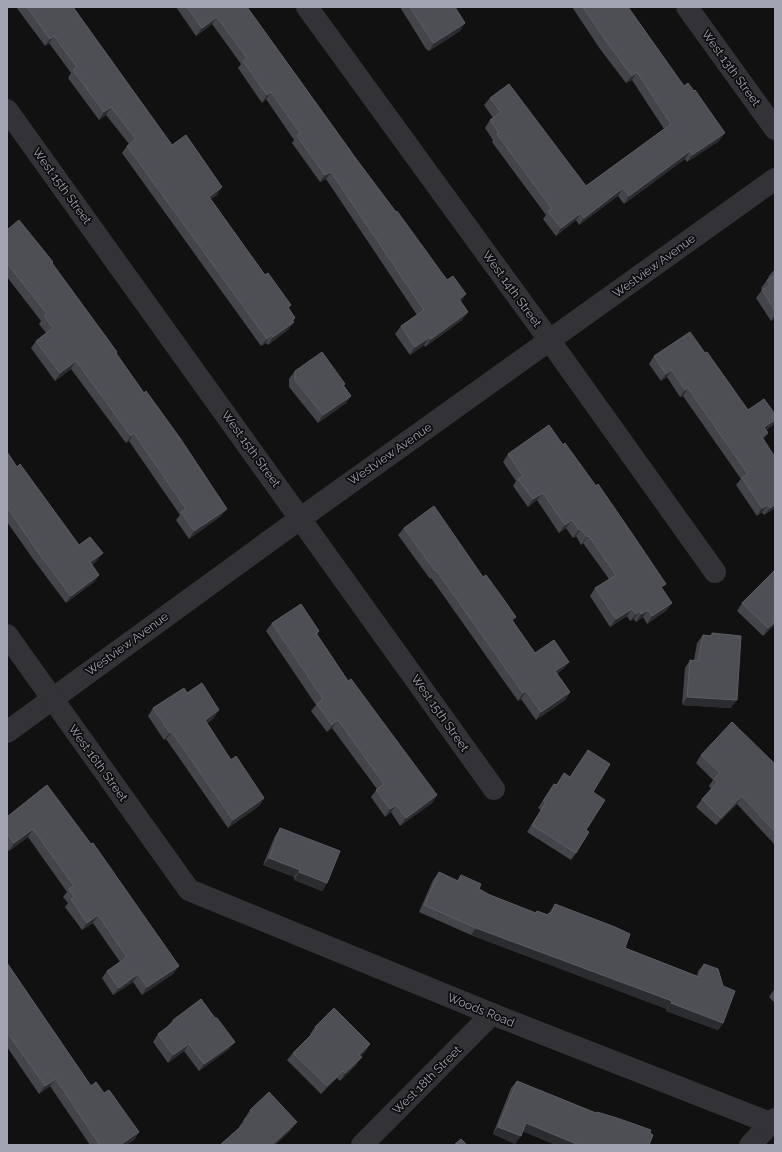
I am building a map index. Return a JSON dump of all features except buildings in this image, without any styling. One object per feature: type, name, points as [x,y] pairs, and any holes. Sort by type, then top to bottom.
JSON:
[{"type":"street","name":"West 14th Street","points":[[307,7],[550,341],[715,572]]},
{"type":"street","name":"West 13th Street","points":[[687,7],[775,129]]},
{"type":"street","name":"West 15th Street","points":[[7,110],[494,789]]},
{"type":"street","name":"Westview Avenue","points":[[7,732],[301,518],[775,179]]},
{"type":"street","name":"West 16th Street","points":[[7,635],[189,890]]},
{"type":"street","name":"Woods Road","points":[[189,890],[492,1014],[774,1122]]},
{"type":"street","name":"West 18th Street","points":[[362,1145],[492,1014]]},
{"type":"street","points":[[750,1145],[774,1122]]}]
